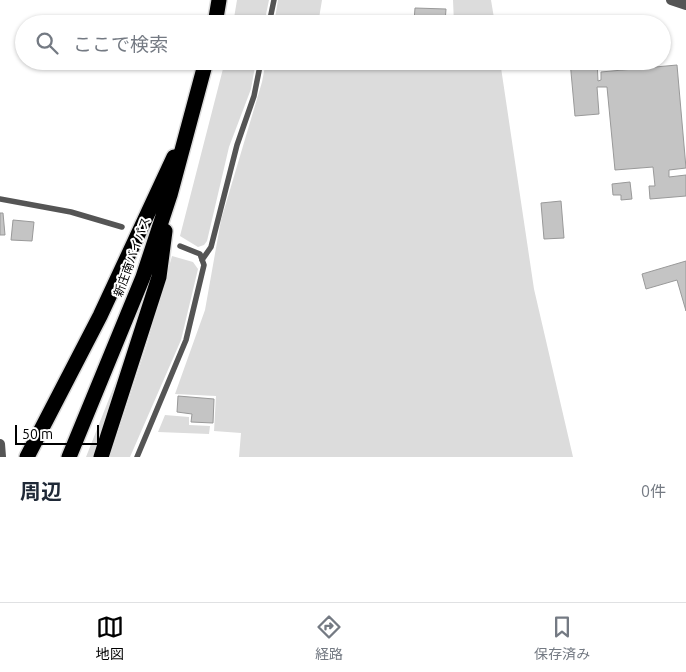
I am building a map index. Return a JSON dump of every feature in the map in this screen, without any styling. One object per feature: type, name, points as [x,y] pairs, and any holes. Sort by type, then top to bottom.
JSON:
[{"type":"highway","points":[[216,15],[219,0]]},
{"type":"highway","name":"新庄南バイパス","points":[[69,457],[143,276],[170,195],[204,70]]},
{"type":"highway","points":[[27,457],[100,316],[191,121]]},
{"type":"highway","points":[[101,457],[159,277],[170,195]]},
{"type":"street","points":[[671,0],[686,6]]},
{"type":"street","points":[[0,444],[1,457]]},
{"type":"lane","points":[[271,15],[274,0]]},
{"type":"lane","points":[[202,260],[211,247],[237,145],[254,96],[259,70]]},
{"type":"lane","points":[[0,199],[72,212],[122,228]]},
{"type":"lane","points":[[137,457],[186,340],[204,265],[200,254],[180,246]]},
{"type":"shaded area","points":[[237,0],[269,0],[266,15],[234,15]]},
{"type":"shaded area","points":[[278,0],[322,0],[320,15],[276,15]]},
{"type":"shaded area","points":[[453,0],[491,0],[494,15],[454,15]]},
{"type":"shaded area","points":[[223,70],[254,70],[251,89],[229,147],[207,241],[204,245],[198,247],[180,236]]},
{"type":"shaded area","points":[[264,70],[501,70],[534,289],[573,457],[239,457],[241,433],[214,431],[216,396],[175,394],[205,310],[221,220]]},
{"type":"shaded area","points":[[172,256],[193,262],[198,269],[181,340],[130,457],[110,457],[148,341]]},
{"type":"shaded area","points":[[139,323],[95,457],[86,457]]},
{"type":"shaded area","points":[[165,415],[189,417],[189,425],[210,426],[209,434],[158,432]]},
{"type":"building","points":[[415,8],[446,9],[446,15],[414,15]]},
{"type":"building","points":[[677,65],[686,168],[669,170],[669,177],[686,175],[686,196],[650,199],[649,186],[655,186],[653,167],[615,170],[607,87],[597,87],[599,114],[575,116],[571,70],[597,70],[598,81],[601,80],[601,72],[671,70],[671,66]]},
{"type":"building","points":[[630,182],[632,199],[621,200],[621,195],[613,195],[612,184]]},
{"type":"building","points":[[561,201],[564,238],[544,239],[541,203]]},
{"type":"building","points":[[0,213],[3,213],[5,235],[0,235]]},
{"type":"building","points":[[13,220],[34,222],[32,241],[11,240]]},
{"type":"building","points":[[686,261],[686,311],[677,280],[646,289],[642,274]]},
{"type":"building","points":[[178,396],[214,399],[213,423],[191,422],[192,414],[177,412]]}]
